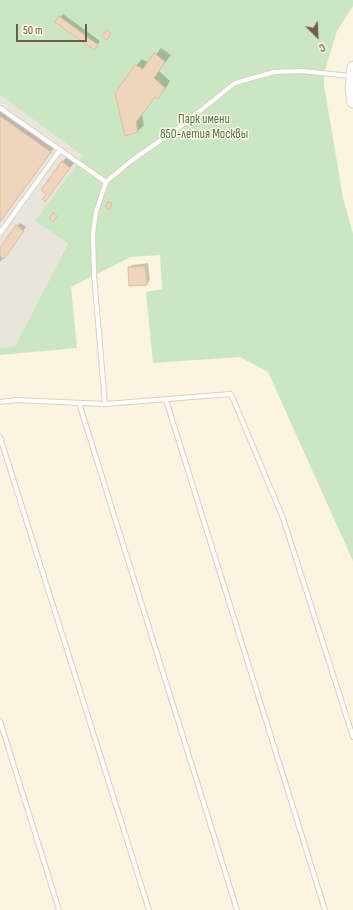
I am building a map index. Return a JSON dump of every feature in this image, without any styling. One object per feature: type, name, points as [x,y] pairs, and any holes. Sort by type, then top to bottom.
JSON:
[{"type":"main road","points":[[352,72],[353,102]]},
{"type":"lane","points":[[105,404],[94,275],[93,233],[96,212],[106,182],[131,160],[181,126],[235,83],[274,72],[352,72]]},
{"type":"lane","points":[[0,108],[106,182]]},
{"type":"lane","points":[[0,233],[60,150]]},
{"type":"lane","points":[[0,402],[16,400],[105,404],[231,394],[283,518],[353,737]]},
{"type":"lane","points":[[166,400],[325,910]]},
{"type":"lane","points":[[79,403],[237,910]]},
{"type":"lane","points":[[0,437],[149,910]]},
{"type":"lane","points":[[0,721],[59,910]]},
{"type":"shaded area","points":[[0,95],[83,156],[68,242],[15,346],[0,348]]},
{"type":"green space","name":"Парк имени 850-летия Москвы","points":[[0,0],[353,0],[353,6],[337,31],[324,73],[324,85],[343,198],[353,234],[353,561],[268,372],[240,357],[153,363],[146,292],[162,289],[160,255],[131,257],[71,287],[77,348],[0,355],[0,348],[15,346],[68,243],[35,221],[83,156],[0,95]]},
{"type":"building","points":[[59,16],[98,45],[94,50],[55,22]]},
{"type":"building","points":[[106,30],[111,33],[107,40],[102,36]]},
{"type":"building","points":[[154,53],[165,62],[154,78],[165,88],[158,99],[155,97],[136,122],[138,132],[125,136],[115,93],[135,65],[143,69]]},
{"type":"building","points":[[0,116],[51,152],[0,222]]},
{"type":"building","points":[[62,161],[70,168],[45,202],[42,199],[46,194],[41,190]]},
{"type":"building","points":[[107,202],[112,203],[110,210],[106,208]]},
{"type":"building","points":[[53,213],[57,216],[53,222],[49,218]]},
{"type":"building","points":[[16,225],[24,231],[4,259],[0,256],[0,247]]},
{"type":"building","points":[[145,266],[147,285],[129,286],[128,267]]}]
